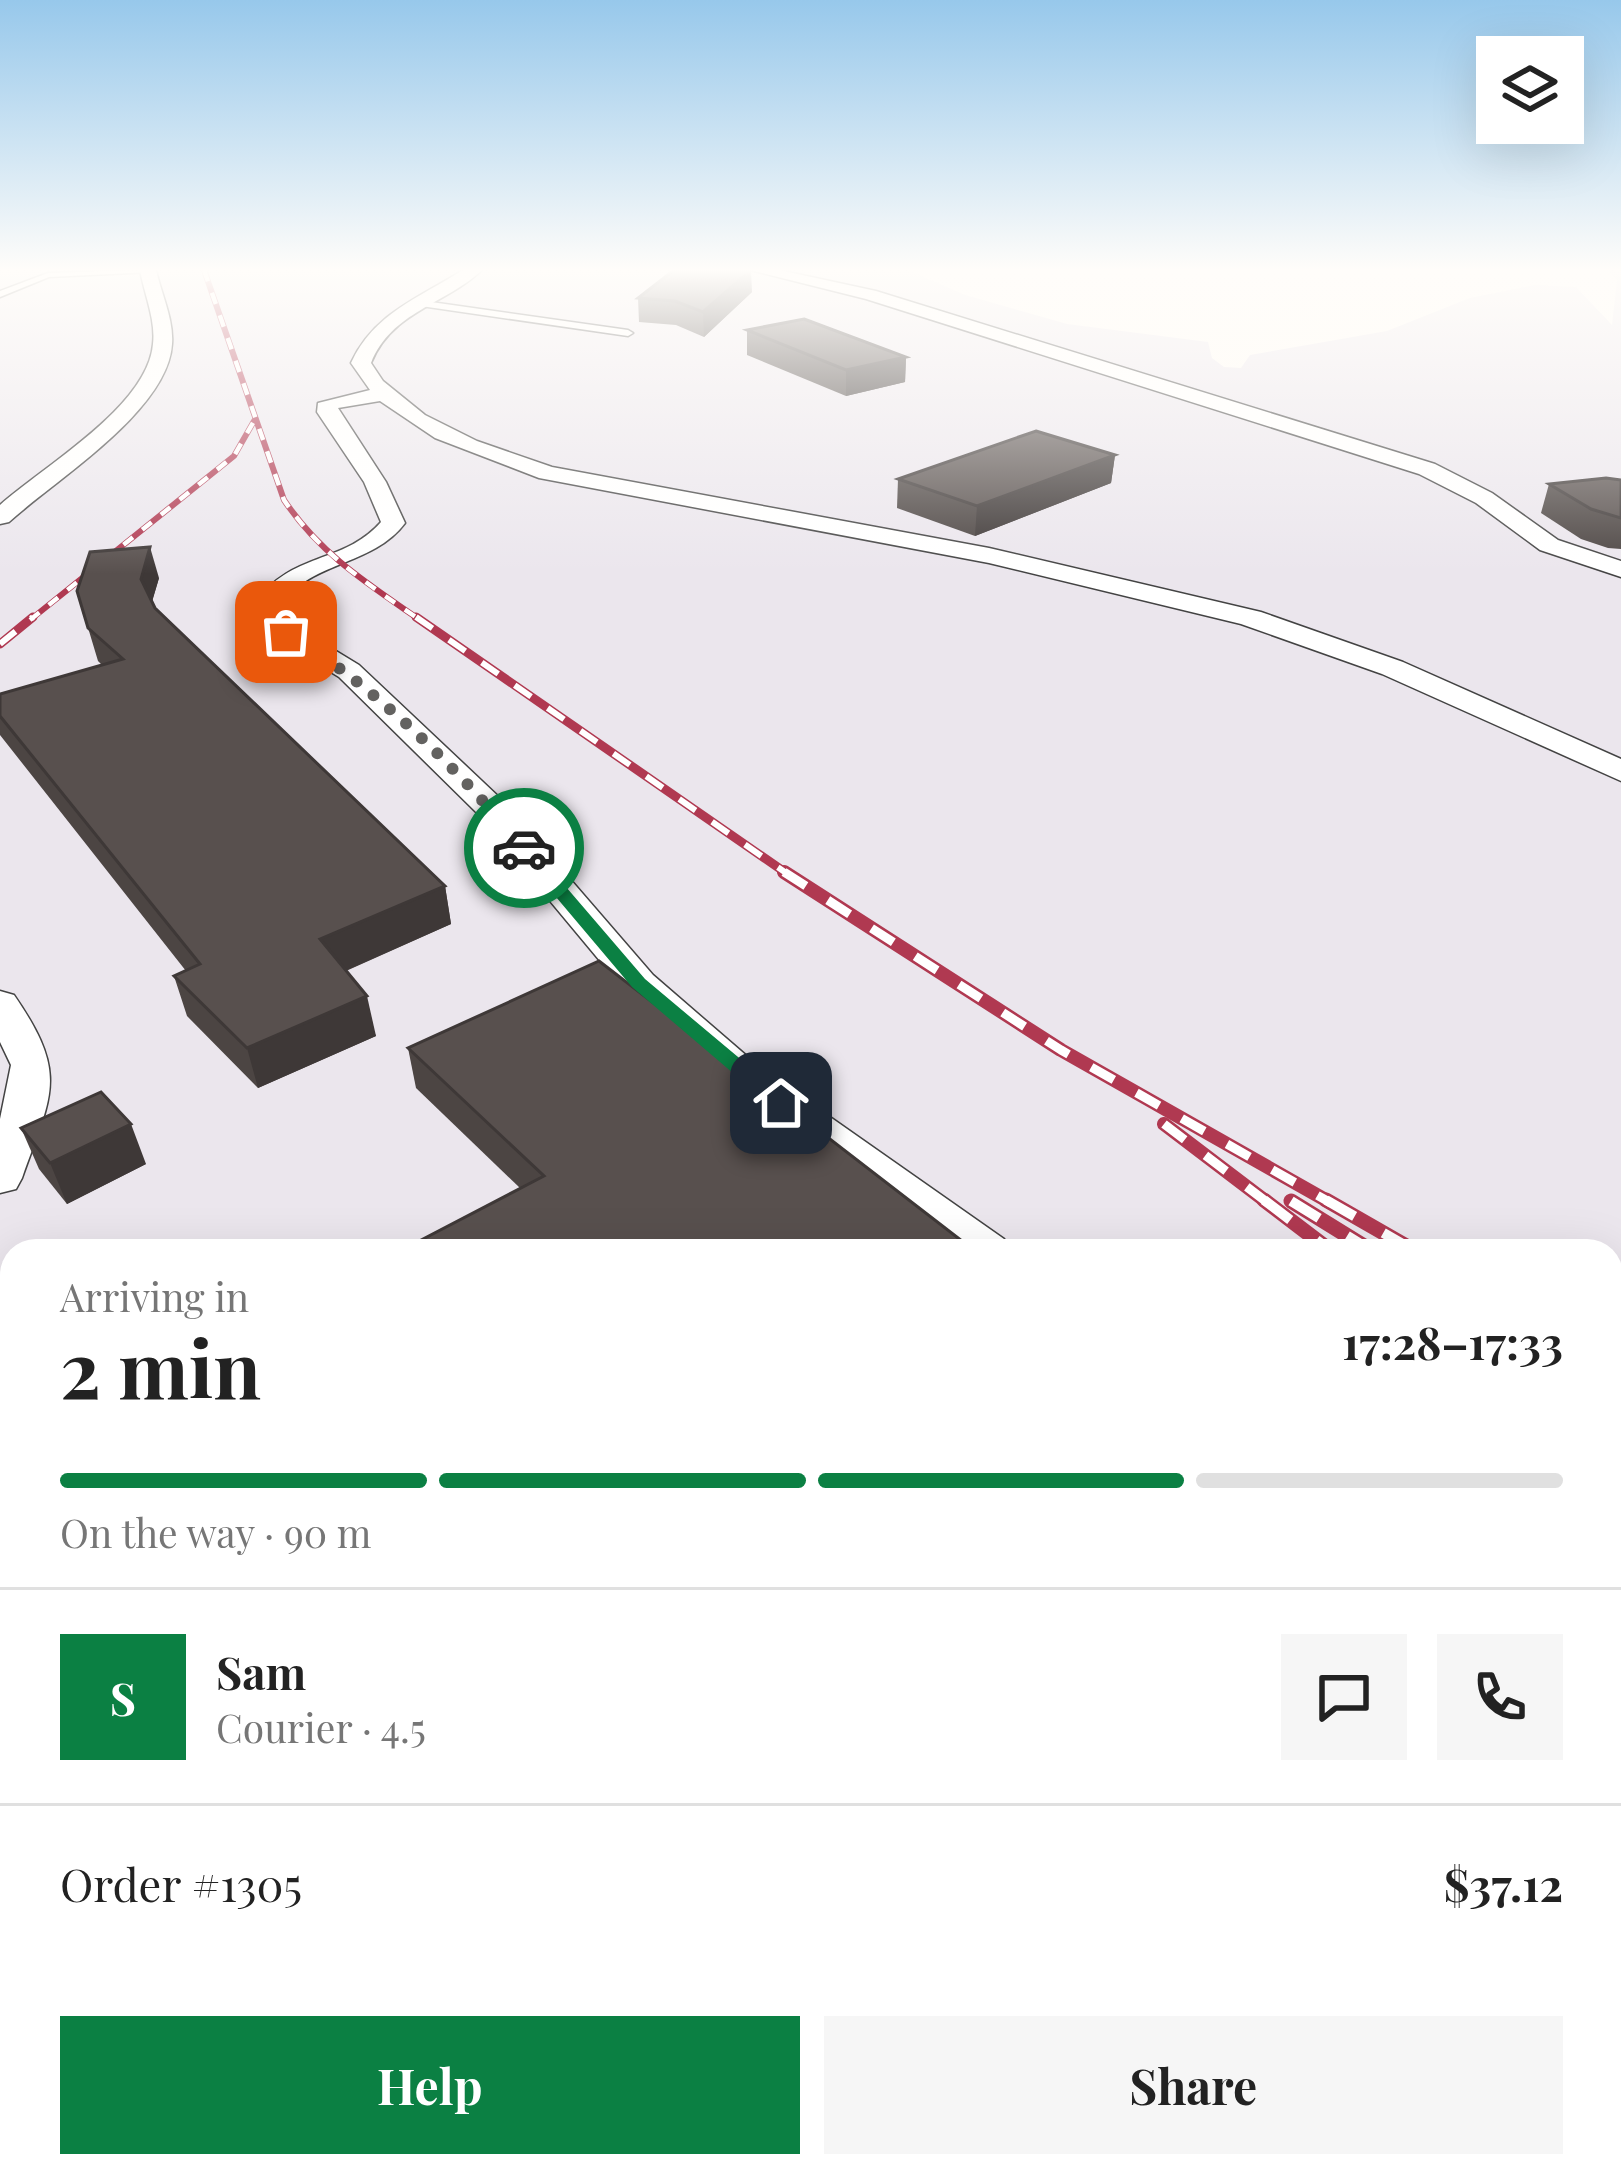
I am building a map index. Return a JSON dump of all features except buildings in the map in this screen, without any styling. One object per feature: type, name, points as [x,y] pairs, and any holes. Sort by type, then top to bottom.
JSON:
[{"type":"street","points":[[0,518],[130,405],[156,372]]},
{"type":"street","points":[[365,372],[373,386],[455,437],[547,473],[969,554],[1252,618],[1388,668],[1621,771]]},
{"type":"street","points":[[1115,372],[1427,469],[1484,498],[1549,544],[1621,569]]},
{"type":"street","points":[[384,394],[328,403],[327,412],[375,482],[393,523],[375,543],[288,577],[265,607],[286,632],[349,671],[488,805],[639,983],[748,1079],[970,1239]]},
{"type":"street","points":[[0,1003],[32,1065],[28,1101],[0,1178]]},
{"type":"shaded area","points":[[0,372],[1621,372],[1621,1239],[0,1239]]},
{"type":"railway","points":[[239,372],[284,500],[329,552],[420,620]]},
{"type":"railway","points":[[30,620],[234,456],[254,421]]},
{"type":"railway","points":[[0,644],[33,617]]},
{"type":"railway","points":[[416,617],[789,875]]},
{"type":"railway","points":[[784,872],[1061,1050],[1331,1203]]},
{"type":"railway","points":[[1164,1124],[1268,1203]]},
{"type":"railway","points":[[1264,1200],[1315,1239]]},
{"type":"railway","points":[[1326,1200],[1394,1239]]},
{"type":"railway","points":[[1291,1201],[1353,1239]]},
{"type":"way so far","points":[[286,632],[349,671],[488,805],[524,848]]},
{"type":"route","points":[[524,848],[639,983],[781,1103]]}]
